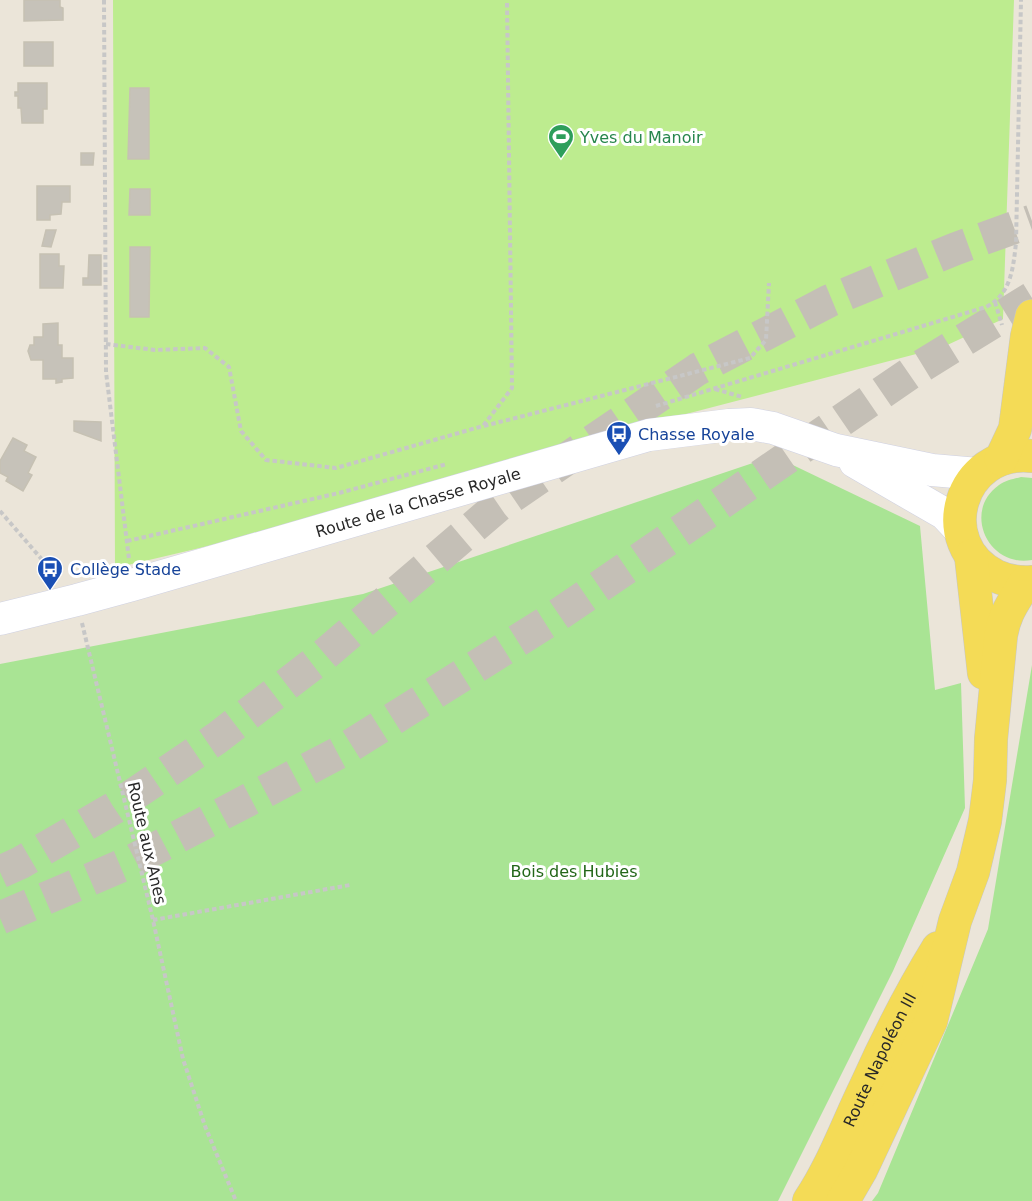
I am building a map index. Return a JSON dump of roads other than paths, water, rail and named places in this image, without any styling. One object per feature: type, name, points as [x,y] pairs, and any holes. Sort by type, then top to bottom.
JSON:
[{"type":"main road","name":"Route Napoléon III","points":[[991,739],[966,543],[959,515],[962,500],[969,486],[1004,463],[1015,429],[1027,336],[1032,316]]},
{"type":"main road","name":"Route Napoléon III","points":[[966,543],[986,571],[1004,580],[1028,582]]},
{"type":"main road","name":"Route Napoléon III","points":[[843,1201],[861,1170],[931,1021],[955,921],[973,872],[985,821],[1003,622],[1007,611],[1028,582]]},
{"type":"main road","name":"Route Napoléon III","points":[[809,1201],[824,1179],[866,1084],[921,976],[955,921]]},
{"type":"street","name":"Route de la Chasse Royale","points":[[0,620],[132,585],[649,435],[751,424],[772,428],[836,450],[932,470],[1004,463]]},
{"type":"street","name":"Route de la Chasse Royale","points":[[836,450],[945,514],[966,543]]},
{"type":"tunnel","points":[[0,872],[20,863],[114,808],[217,738],[317,661],[498,506],[698,369],[829,301],[955,249],[1032,221]]},
{"type":"tunnel","points":[[0,918],[128,863],[342,751],[555,617],[915,370],[1032,298]]},
{"type":"place","name":"Yves du Manoir","points":[[561,160]]},
{"type":"place","name":"Chasse Royale","points":[[619,457]]},
{"type":"place","name":"Collège Stade","points":[[50,592]]},
{"type":"park label","name":"Bois des Hubies","points":[[574,871]]}]
